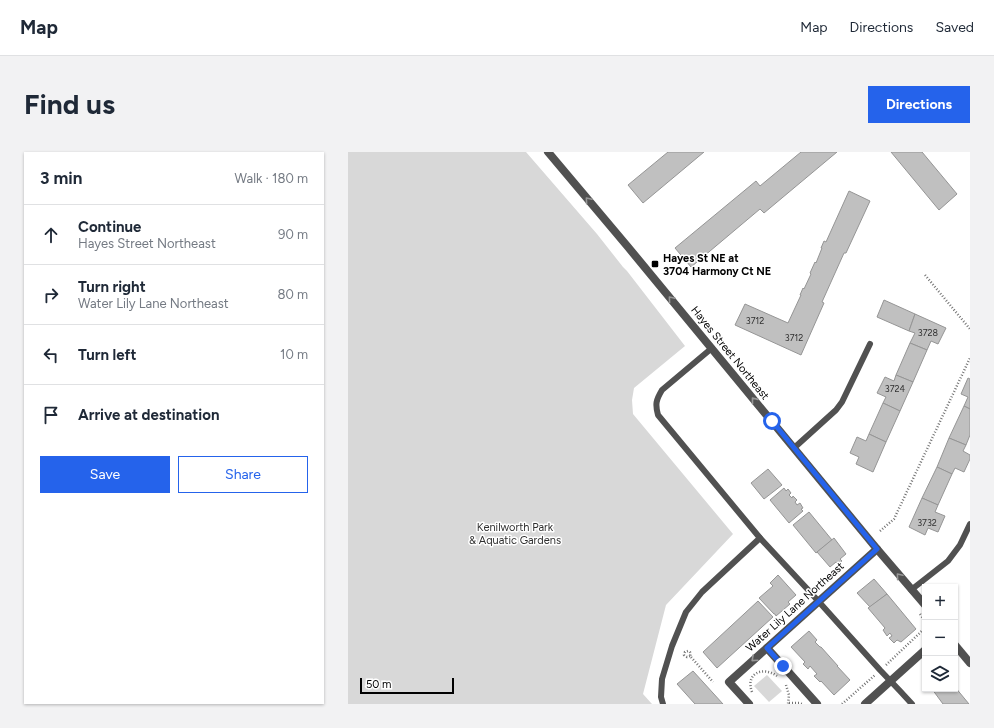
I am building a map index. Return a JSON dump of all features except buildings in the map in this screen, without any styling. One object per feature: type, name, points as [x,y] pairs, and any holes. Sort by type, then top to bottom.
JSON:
[{"type":"street","name":"Hayes Street Northeast","points":[[548,152],[922,602]]},
{"type":"street","name":"Water Lily Lane Northeast","points":[[749,704],[729,682],[877,549]]},
{"type":"street","points":[[767,648],[817,704]]},
{"type":"street","points":[[958,649],[970,663]]},
{"type":"street","points":[[865,704],[922,653]]},
{"type":"lane","points":[[794,448],[836,410],[842,402],[870,344]]},
{"type":"lane","points":[[712,348],[662,390],[656,403],[658,415],[760,538],[912,704]]},
{"type":"lane","points":[[912,590],[948,561],[960,545],[970,524]]},
{"type":"lane","points":[[664,704],[661,697],[662,680],[672,646],[686,612],[702,592],[760,538]]},
{"type":"path","points":[[925,275],[970,329]]},
{"type":"path","points":[[880,531],[894,519],[970,358]]},
{"type":"path","points":[[884,666],[922,631]]},
{"type":"path","points":[[690,656],[713,682]]},
{"type":"path","points":[[750,685],[754,675],[759,672],[767,671],[779,677]]},
{"type":"path","points":[[842,704],[876,674]]},
{"type":"path","points":[[783,681],[788,689],[788,703],[802,704]]},
{"type":"green space","name":"Kenilworth Park & Aquatic Gardens","points":[[348,152],[526,152],[597,234],[685,346],[634,388],[632,400],[633,414],[733,534],[666,605],[643,694],[652,704],[348,704]]},
{"type":"green space","points":[[767,675],[782,691],[769,702],[754,686]]},
{"type":"place","name":"Hayes St NE at 3704 Harmony Ct NE","points":[[655,264]]},
{"type":"route","points":[[772,421],[877,549],[767,648],[783,666]]}]
